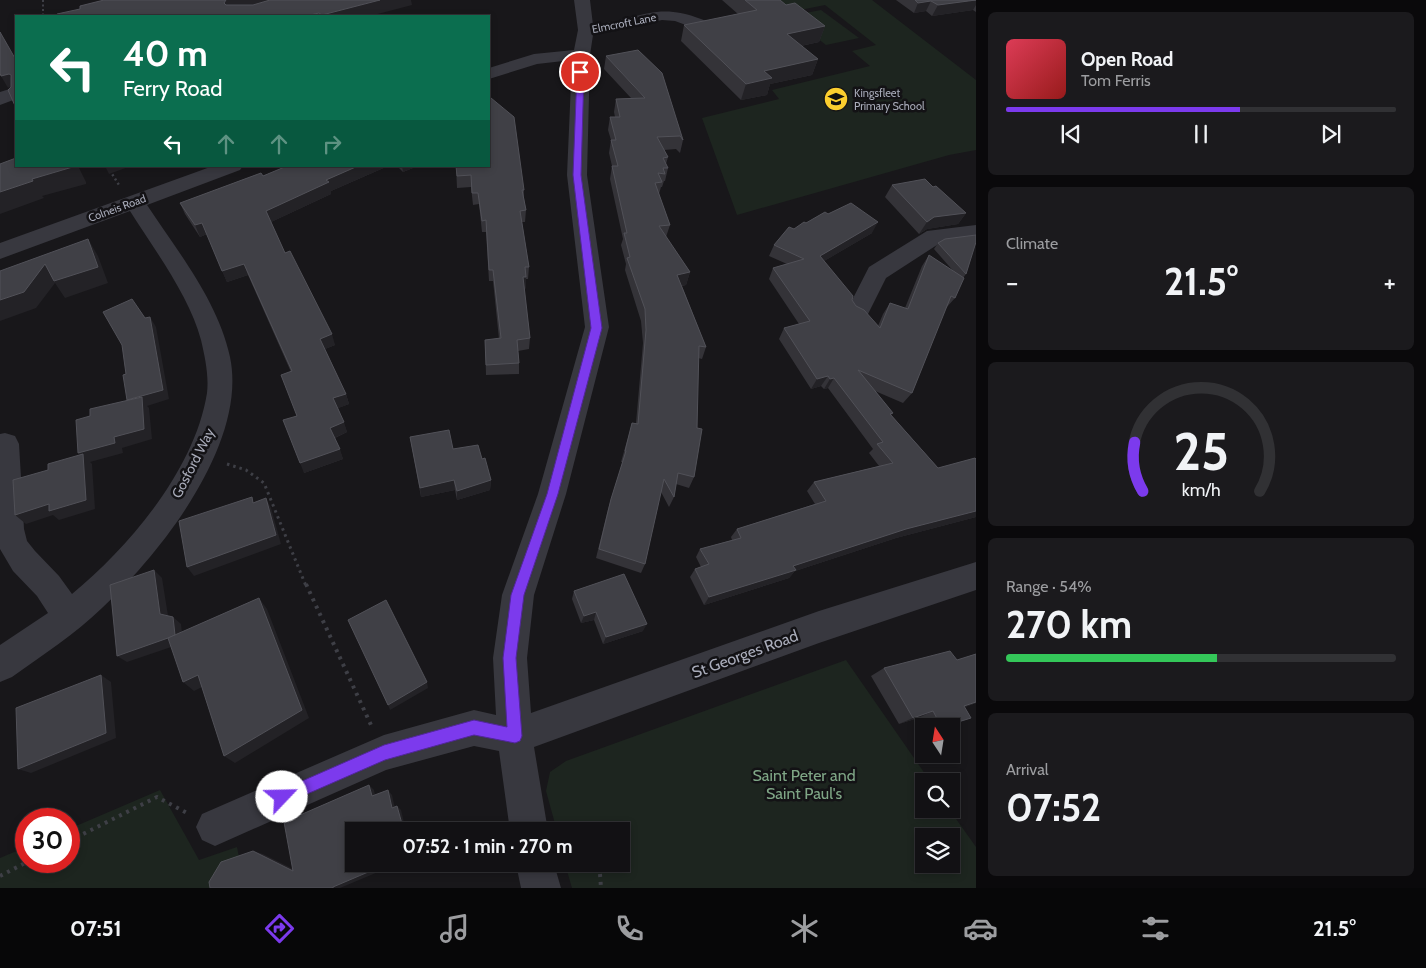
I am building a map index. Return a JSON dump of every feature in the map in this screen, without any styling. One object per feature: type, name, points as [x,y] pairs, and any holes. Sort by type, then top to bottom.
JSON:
[{"type":"street","points":[[528,822],[515,736],[510,658],[518,595],[552,494],[596,328],[577,175],[583,42],[582,0]]},
{"type":"street","name":"Elmcroft Lane","points":[[583,42],[600,30],[663,15],[680,17],[710,29]]},
{"type":"street","points":[[490,74],[532,59],[557,54],[583,42]]},
{"type":"street","points":[[0,99],[15,92]]},
{"type":"street","name":"Colneis Road","points":[[0,250],[230,167]]},
{"type":"street","name":"Gosford Way","points":[[0,665],[69,617],[116,573],[143,543],[178,496],[211,428],[220,392],[216,350],[206,319],[134,202]]},
{"type":"street","points":[[859,310],[876,273],[935,236],[976,232]]},
{"type":"street","points":[[5,444],[9,529],[14,547],[24,561],[48,586],[69,617]]},
{"type":"street","name":"St Georges Road","points":[[515,736],[819,627],[976,576]]},
{"type":"street","points":[[215,827],[384,753],[474,728],[515,736]]},
{"type":"street","points":[[538,872],[541,888]]},
{"type":"path","points":[[42,0],[43,15]]},
{"type":"path","points":[[199,456],[246,470],[264,484],[304,581],[384,753]]},
{"type":"path","points":[[80,836],[157,797],[215,827]]},
{"type":"path","points":[[0,876],[15,868]]},
{"type":"path","points":[[600,874],[602,888]]},
{"type":"green space","name":"Kingsfleet Primary School","points":[[771,0],[872,0],[976,80],[976,150],[949,155],[737,215],[702,118],[779,99],[772,90],[870,66],[852,51],[876,45],[825,5],[785,13]]},
{"type":"green space","points":[[821,10],[859,38],[826,45],[789,16]]},
{"type":"green space","name":"Saint Peter and Saint Paul's","points":[[846,660],[915,759],[915,763],[918,763],[924,773],[915,773],[915,818],[955,818],[976,847],[976,888],[572,888],[567,872],[630,872],[630,822],[555,822],[546,791],[550,772],[566,761]]},
{"type":"green space","points":[[160,790],[199,860],[237,847],[245,888],[0,888],[0,858],[15,852],[15,873],[80,873],[80,824]]},
{"type":"building","points":[[104,0],[226,0],[224,3],[226,5],[253,5],[270,0],[380,0],[322,15],[319,13],[310,15],[57,15],[80,9],[80,6]]},
{"type":"building","points":[[745,0],[780,0],[786,5],[795,3],[825,26],[787,34],[818,59],[764,71],[772,78],[746,84],[684,25],[757,10]]},
{"type":"building","points":[[915,0],[976,0],[938,5],[931,1],[918,3]]},
{"type":"building","points":[[0,32],[15,58],[15,106],[8,90],[11,87],[11,75],[1,76]]},
{"type":"building","points":[[638,50],[662,73],[683,140],[680,136],[657,137],[668,157],[663,158],[668,168],[663,168],[665,174],[658,173],[662,182],[655,183],[670,225],[659,226],[690,272],[677,275],[706,347],[699,346],[697,428],[702,429],[694,477],[678,473],[674,497],[664,479],[645,564],[599,549],[632,423],[638,424],[646,330],[645,309],[627,258],[630,257],[624,233],[627,233],[612,166],[618,166],[611,140],[616,140],[610,117],[620,117],[616,99],[645,98],[606,56]]},
{"type":"building","points":[[490,98],[514,117],[526,210],[520,211],[529,267],[525,267],[526,277],[523,277],[530,338],[517,340],[519,363],[486,365],[485,340],[501,338],[493,270],[489,270],[486,220],[482,221],[478,193],[472,193],[471,175],[457,176],[456,167],[490,167]]},
{"type":"building","points":[[15,158],[15,167],[73,167],[32,179],[33,181],[0,192],[0,164]]},
{"type":"building","points":[[285,167],[356,167],[326,180],[329,182],[266,211],[285,253],[290,251],[332,334],[320,339],[346,394],[333,398],[344,422],[330,428],[340,449],[300,463],[283,420],[297,416],[281,375],[292,371],[244,264],[222,271],[202,223],[195,225],[180,203],[261,173],[263,176]]},
{"type":"building","points":[[925,179],[933,187],[936,186],[966,213],[934,217],[927,222],[892,185]]},
{"type":"building","points":[[851,203],[878,222],[820,256],[853,296],[852,300],[856,306],[864,310],[880,328],[890,303],[908,309],[929,255],[964,278],[955,298],[951,296],[912,393],[858,370],[893,413],[890,414],[938,468],[976,459],[976,511],[906,529],[793,566],[796,570],[709,597],[695,569],[709,564],[700,549],[741,538],[737,529],[826,501],[814,482],[893,463],[877,444],[883,442],[834,378],[830,379],[828,376],[817,379],[784,328],[810,321],[773,268],[804,259],[774,245],[789,227],[794,229],[825,212],[828,214]]},
{"type":"building","points":[[976,235],[976,242],[966,274],[938,243],[945,239]]},
{"type":"building","points":[[88,239],[98,267],[54,281],[45,264],[24,292],[0,300],[0,271]]},
{"type":"building","points":[[132,299],[145,318],[150,317],[163,390],[127,400],[123,375],[126,374],[122,345],[103,312]]},
{"type":"building","points":[[142,397],[144,429],[114,437],[115,443],[78,453],[76,420],[90,416],[90,409]]},
{"type":"building","points":[[449,430],[453,449],[478,445],[482,459],[485,458],[491,480],[457,491],[454,480],[420,488],[410,437]]},
{"type":"building","points":[[83,454],[86,500],[49,511],[49,504],[15,515],[13,480],[48,470],[48,464]]},
{"type":"building","points":[[252,497],[253,503],[266,498],[276,535],[187,567],[179,521]]},
{"type":"building","points":[[154,570],[160,614],[173,617],[175,635],[117,656],[110,585]]},
{"type":"building","points":[[624,574],[647,624],[606,637],[596,612],[584,616],[574,591]]},
{"type":"building","points":[[259,598],[302,710],[224,756],[198,675],[183,682],[168,638]]},
{"type":"building","points":[[386,600],[427,682],[388,705],[348,620]]},
{"type":"building","points":[[950,651],[957,660],[976,654],[976,702],[964,706],[971,718],[960,721],[960,718],[937,718],[933,711],[913,718],[884,668]]},
{"type":"building","points":[[101,675],[106,733],[18,769],[16,708]]},
{"type":"building","points":[[369,785],[372,796],[388,790],[392,808],[397,806],[401,822],[345,822],[345,872],[368,872],[333,888],[210,888],[209,882],[221,862],[253,851],[293,871],[284,822]]},
{"type":"place","name":"Kingsfleet Primary School","points":[[836,99]]},
{"type":"route","points":[[282,797],[384,753],[474,728],[515,736],[510,658],[518,595],[552,494],[596,328],[577,175],[580,72]]}]
